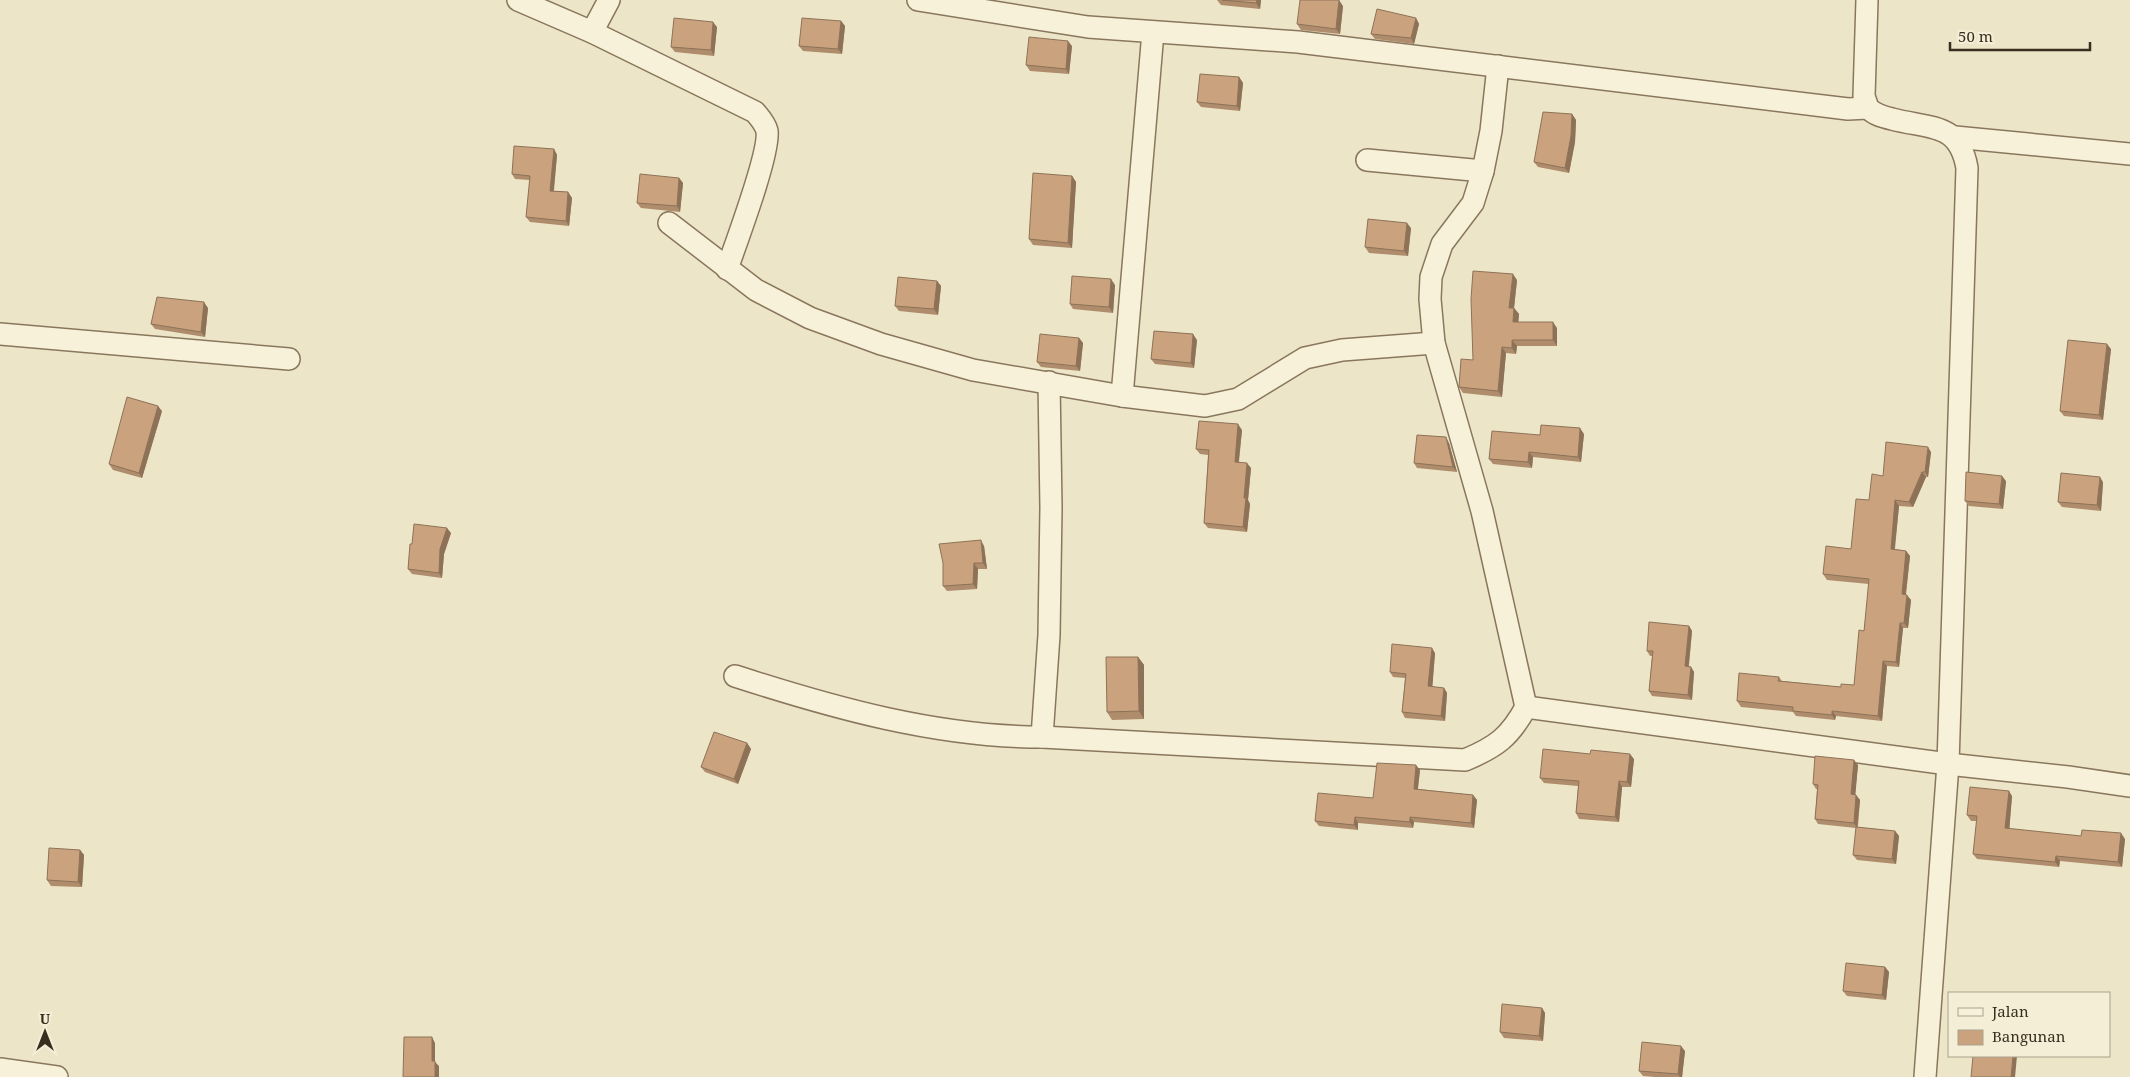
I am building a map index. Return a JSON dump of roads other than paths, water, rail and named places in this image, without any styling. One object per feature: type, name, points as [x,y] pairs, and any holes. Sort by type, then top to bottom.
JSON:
[{"type":"street","points":[[518,0],[592,32],[754,112],[762,120],[767,131],[761,164],[727,269]]},
{"type":"street","points":[[592,32],[608,0]]},
{"type":"street","points":[[918,0],[1088,28],[1298,42],[1848,109],[1868,108]]},
{"type":"street","points":[[1867,0],[1864,96],[1868,108],[1879,116],[1937,128],[1955,137],[2130,154]]},
{"type":"street","points":[[1122,396],[1153,32]]},
{"type":"street","points":[[735,676],[843,707],[953,731],[1005,737],[1042,737],[1465,760],[1491,748],[1512,729],[1526,706],[1482,512],[1434,343],[1430,299],[1431,277],[1442,244],[1473,203],[1483,171],[1491,131],[1498,66]]},
{"type":"street","points":[[1925,1077],[1948,764],[1967,168],[1964,152],[1955,137]]},
{"type":"street","points":[[1367,160],[1483,171]]},
{"type":"street","points":[[669,223],[756,290],[810,318],[881,344],[973,370],[1122,396],[1205,406],[1238,399],[1305,358],[1342,350],[1434,343]]},
{"type":"street","points":[[0,334],[289,359]]},
{"type":"street","points":[[1042,737],[1049,635],[1051,508],[1049,382]]},
{"type":"street","points":[[1526,706],[1948,764],[2130,786]]},
{"type":"street","points":[[0,1069],[57,1077]]}]
